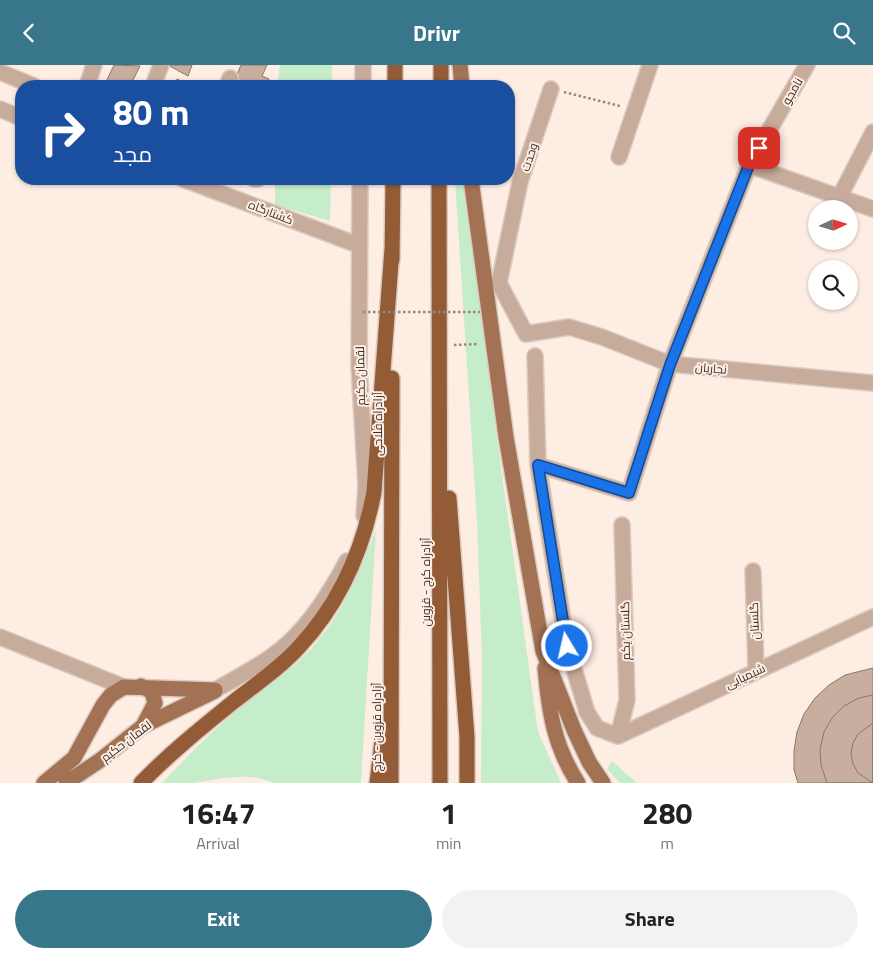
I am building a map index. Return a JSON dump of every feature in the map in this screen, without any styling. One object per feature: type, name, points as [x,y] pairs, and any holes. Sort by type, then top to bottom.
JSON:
[{"type":"highway","points":[[395,65],[395,80]]},
{"type":"highway","points":[[441,65],[441,80]]},
{"type":"highway","name":"آزادراه فلاحی","points":[[391,670],[393,185]]},
{"type":"highway","points":[[439,185],[441,382],[467,737],[467,783]]},
{"type":"highway","points":[[141,783],[182,743],[299,648],[320,623],[351,568],[367,530],[374,492],[392,249]]},
{"type":"highway","name":"آزادراه کرج - قزوین","points":[[440,783],[441,382]]},
{"type":"highway","points":[[377,783],[391,670]]},
{"type":"highway","name":"آزادراه قزوین - کرج","points":[[391,670],[391,783]]},
{"type":"main road","points":[[460,65],[461,80]]},
{"type":"main road","points":[[472,185],[506,437],[544,651],[550,717],[564,762],[578,783]]},
{"type":"main road","points":[[544,651],[583,750],[603,783]]},
{"type":"main road","points":[[124,687],[141,686],[216,690]]},
{"type":"main road","points":[[141,686],[152,692],[155,703],[143,726]]},
{"type":"main road","name":"لقمان حکیم","points":[[44,783],[74,758],[103,705],[111,695],[124,687]]},
{"type":"main road","name":"لقمان حکیم","points":[[66,783],[99,761],[143,726],[216,690]]},
{"type":"street","points":[[89,80],[94,65]]},
{"type":"street","points":[[155,80],[161,65]]},
{"type":"street","points":[[363,65],[363,80]]},
{"type":"street","points":[[619,157],[650,65]]},
{"type":"street","name":"نامجو","points":[[538,465],[629,493],[670,365],[749,165],[807,65]]},
{"type":"street","points":[[5,70],[23,80]]},
{"type":"street","name":"وحدت","points":[[526,334],[499,283],[520,182],[551,89]]},
{"type":"street","points":[[0,109],[15,115]]},
{"type":"street","points":[[839,198],[873,132]]},
{"type":"street","points":[[749,165],[873,209]]},
{"type":"street","name":"کشتارگاه","points":[[199,185],[358,245]]},
{"type":"street","name":"لقمان حکیم","points":[[216,690],[269,658],[298,633],[324,601],[347,562],[362,526],[366,486],[359,366],[358,245],[360,185]]},
{"type":"street","name":"نجاریان","points":[[526,334],[569,327],[602,337],[670,365],[873,383]]},
{"type":"street","points":[[535,355],[538,465],[570,655],[587,712],[597,728],[618,736]]},
{"type":"street","name":"گلستان یکم","points":[[618,736],[627,700],[622,525]]},
{"type":"street","name":"گلستان","points":[[753,571],[756,670]]},
{"type":"street","name":"شیمیایی","points":[[618,736],[873,617]]},
{"type":"street","points":[[0,637],[124,687]]},
{"type":"path","points":[[551,89],[635,110]]},
{"type":"path","points":[[363,312],[480,312]]},
{"type":"path","points":[[440,345],[480,344],[495,347]]},
{"type":"green space","points":[[280,65],[332,65],[332,80],[278,80]]},
{"type":"green space","points":[[275,185],[331,185],[330,221],[275,205]]},
{"type":"green space","points":[[455,185],[465,185],[483,293],[495,425],[538,732],[561,783],[481,783],[482,660],[477,522]]},
{"type":"green space","points":[[376,530],[361,783],[274,783],[264,779],[243,777],[193,783],[162,783],[218,727],[288,671],[319,640],[348,595]]},
{"type":"green space","points":[[612,761],[637,783],[620,783],[607,769]]},
{"type":"building","points":[[114,65],[140,66],[133,80],[107,80]]},
{"type":"building","points":[[168,65],[192,65],[188,76]]},
{"type":"building","points":[[241,65],[267,65],[262,76],[269,80],[235,80]]},
{"type":"building","points":[[873,668],[873,783],[798,783],[794,770],[794,751],[797,732],[804,714],[815,698],[829,685],[845,675]]},
{"type":"building","points":[[873,695],[873,783],[827,783],[821,765],[820,749],[824,732],[832,718],[844,706],[859,698]]},
{"type":"building","points":[[873,723],[873,783],[858,773],[853,764],[851,753],[853,743],[858,734]]},
{"type":"route","points":[[567,646],[538,465],[629,493],[670,365],[749,165],[759,148]]}]
